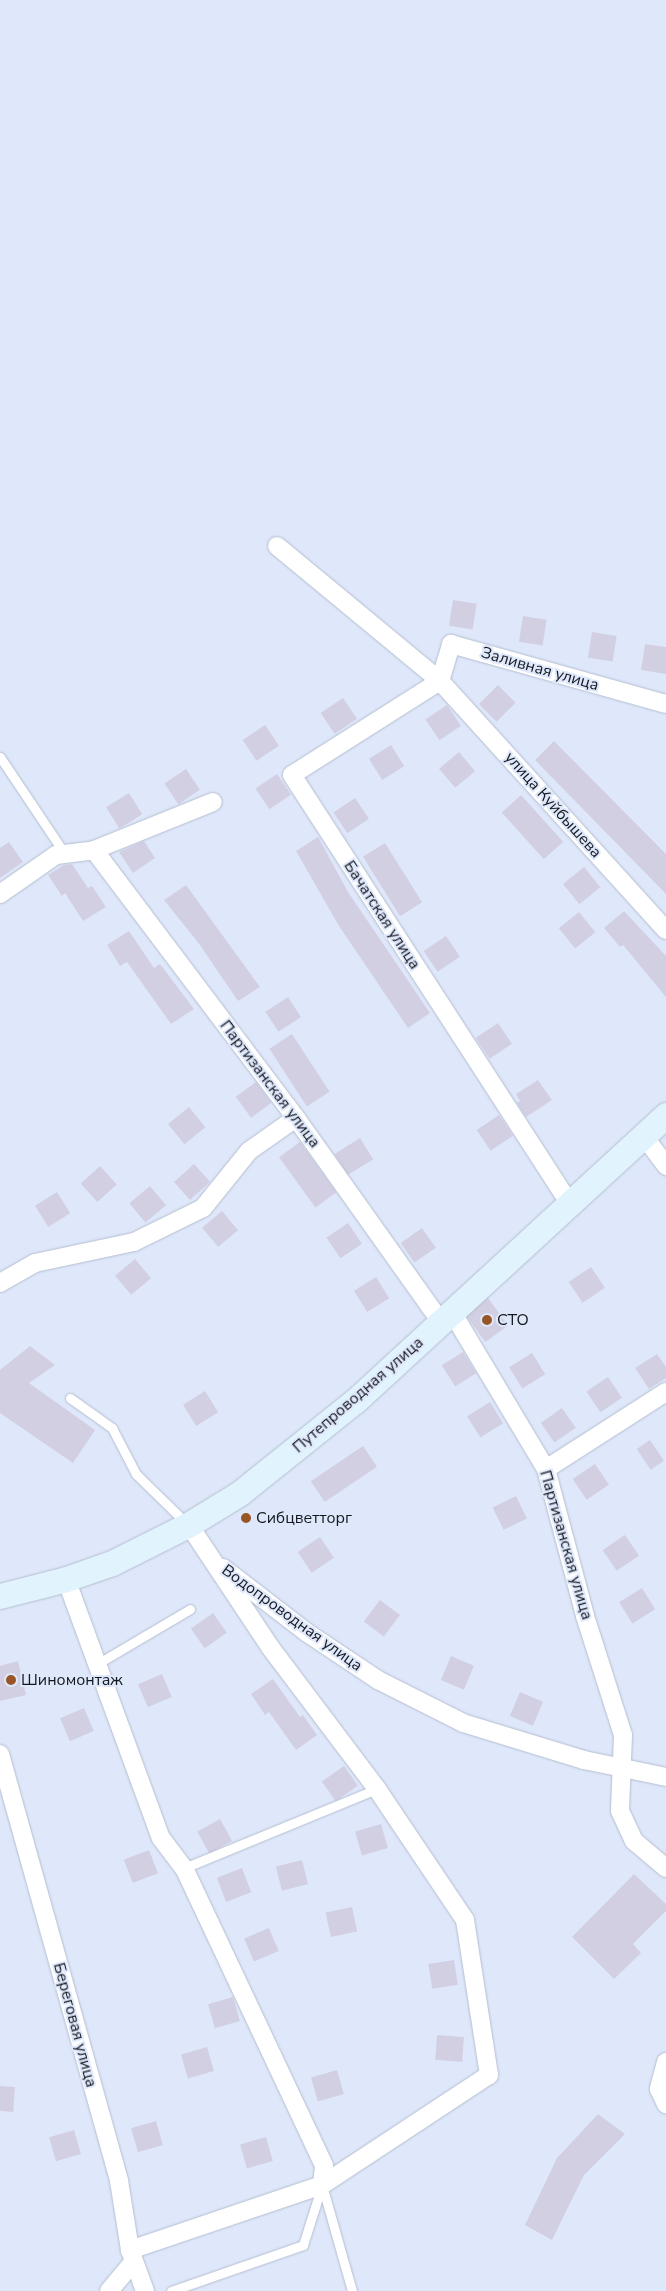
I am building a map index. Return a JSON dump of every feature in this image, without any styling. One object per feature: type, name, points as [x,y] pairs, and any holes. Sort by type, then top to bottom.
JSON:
[{"type":"main road","name":"Путепроводная улица","points":[[0,1596],[66,1579],[112,1563],[192,1529],[286,1458],[447,1317],[568,1201],[666,1115]]},
{"type":"street","name":"улица Куйбышева","points":[[277,546],[440,681],[666,930]]},
{"type":"street","name":"Заливная улица","points":[[440,681],[451,644],[666,704]]},
{"type":"street","name":"Бачатская улица","points":[[440,681],[292,775],[568,1201]]},
{"type":"street","points":[[0,894],[56,855],[94,850],[213,802]]},
{"type":"street","name":"Партизанская улица","points":[[94,850],[447,1317],[546,1469],[585,1616],[623,1735],[624,1769],[620,1811],[634,1841],[666,1868]]},
{"type":"street","points":[[0,1283],[35,1264],[134,1242],[203,1208],[249,1151],[296,1118]]},
{"type":"street","points":[[643,1135],[666,1166]]},
{"type":"street","points":[[546,1469],[666,1392]]},
{"type":"street","points":[[109,2291],[132,2256],[322,2185],[489,2075],[464,1920],[377,1789],[270,1648],[192,1529]]},
{"type":"street","name":"Водопроводная улица","points":[[192,1529],[215,1561],[306,1632],[378,1680],[463,1723],[584,1760],[666,1777]]},
{"type":"street","points":[[66,1579],[161,1838],[184,1868],[324,2166],[322,2185]]},
{"type":"street","name":"Береговая улица","points":[[0,1758],[118,2181],[132,2256],[144,2291]]},
{"type":"street","points":[[666,2062],[659,2089],[666,2104]]},
{"type":"lane","points":[[0,757],[65,854]]},
{"type":"lane","points":[[70,1398],[112,1428],[136,1474],[192,1529]]},
{"type":"lane","points":[[97,1664],[190,1609]]},
{"type":"lane","points":[[184,1868],[377,1789]]},
{"type":"lane","points":[[171,2291],[303,2245],[322,2185]]},
{"type":"lane","points":[[322,2185],[352,2291]]},
{"type":"building","points":[[453,600],[477,604],[473,629],[449,626]]},
{"type":"building","points":[[523,616],[547,620],[543,645],[519,642]]},
{"type":"building","points":[[592,632],[617,636],[613,662],[588,658]]},
{"type":"building","points":[[645,644],[666,647],[666,674],[641,670]]},
{"type":"building","points":[[498,685],[516,703],[497,722],[479,704]]},
{"type":"building","points":[[343,698],[357,719],[335,734],[321,713]]},
{"type":"building","points":[[447,705],[461,726],[439,740],[425,720]]},
{"type":"building","points":[[265,725],[279,746],[257,761],[243,740]]},
{"type":"building","points":[[554,741],[666,854],[666,894],[535,760]]},
{"type":"building","points":[[391,745],[404,766],[382,780],[369,759]]},
{"type":"building","points":[[459,752],[475,771],[455,788],[439,769]]},
{"type":"building","points":[[186,769],[200,790],[178,804],[164,784]]},
{"type":"building","points":[[277,774],[291,795],[269,809],[255,789]]},
{"type":"building","points":[[129,793],[142,814],[119,829],[106,807]]},
{"type":"building","points":[[521,795],[563,842],[544,859],[502,812]]},
{"type":"building","points":[[355,798],[369,819],[347,833],[333,813]]},
{"type":"building","points":[[318,837],[348,892],[430,1013],[408,1028],[339,926],[296,851]]},
{"type":"building","points":[[144,841],[155,858],[133,873],[119,852]]},
{"type":"building","points":[[9,842],[23,862],[0,878],[0,848]]},
{"type":"building","points":[[385,843],[422,902],[400,916],[363,857]]},
{"type":"building","points":[[72,864],[88,888],[92,886],[106,907],[83,921],[65,893],[62,896],[48,875],[64,865]]},
{"type":"building","points":[[584,867],[600,887],[579,904],[563,884]]},
{"type":"building","points":[[186,885],[260,987],[238,1001],[200,945],[164,900]]},
{"type":"building","points":[[624,911],[666,956],[666,997],[623,945],[620,947],[604,928]]},
{"type":"building","points":[[579,912],[595,932],[575,949],[559,928]]},
{"type":"building","points":[[129,931],[154,968],[160,964],[194,1009],[171,1024],[127,962],[120,966],[107,945]]},
{"type":"building","points":[[446,936],[460,957],[438,972],[424,951]]},
{"type":"building","points":[[288,997],[301,1017],[278,1032],[265,1012]]},
{"type":"building","points":[[498,1023],[512,1044],[490,1059],[476,1038]]},
{"type":"building","points":[[292,1034],[330,1092],[307,1107],[269,1049]]},
{"type":"building","points":[[538,1080],[552,1100],[526,1117],[517,1103],[520,1101],[516,1094]]},
{"type":"building","points":[[256,1082],[271,1103],[251,1118],[236,1097]]},
{"type":"building","points":[[189,1107],[205,1127],[184,1144],[168,1124]]},
{"type":"building","points":[[499,1115],[513,1136],[491,1151],[477,1130]]},
{"type":"building","points":[[360,1138],[373,1159],[348,1175],[335,1154]]},
{"type":"building","points":[[300,1142],[336,1192],[315,1207],[279,1157]]},
{"type":"building","points":[[194,1164],[210,1182],[190,1200],[174,1182]]},
{"type":"building","points":[[100,1166],[117,1185],[97,1202],[81,1183]]},
{"type":"building","points":[[150,1186],[166,1205],[145,1223],[129,1203]]},
{"type":"building","points":[[57,1192],[70,1213],[48,1227],[35,1206]]},
{"type":"building","points":[[222,1211],[238,1230],[218,1247],[202,1228]]},
{"type":"building","points":[[348,1223],[362,1244],[340,1258],[326,1238]]},
{"type":"building","points":[[422,1228],[436,1248],[414,1263],[401,1243]]},
{"type":"building","points":[[135,1259],[151,1278],[131,1295],[115,1276]]},
{"type":"building","points":[[591,1267],[605,1288],[583,1303],[569,1282]]},
{"type":"building","points":[[376,1277],[389,1298],[367,1312],[354,1291]]},
{"type":"building","name":"СТО","points":[[488,1298],[508,1326],[485,1342],[465,1314]]},
{"type":"building","points":[[30,1346],[55,1365],[29,1383],[95,1430],[73,1463],[0,1413],[0,1370]]},
{"type":"building","points":[[463,1352],[476,1373],[455,1386],[442,1365]]},
{"type":"building","points":[[532,1353],[545,1374],[522,1389],[509,1367]]},
{"type":"building","points":[[657,1354],[666,1367],[666,1378],[649,1389],[635,1368]]},
{"type":"building","points":[[608,1377],[622,1398],[600,1412],[586,1392]]},
{"type":"building","points":[[205,1391],[218,1412],[196,1426],[183,1405]]},
{"type":"building","points":[[490,1402],[503,1423],[480,1438],[467,1416]]},
{"type":"building","points":[[562,1408],[576,1428],[554,1443],[541,1423]]},
{"type":"building","points":[[650,1440],[664,1461],[651,1470],[637,1449]]},
{"type":"building","points":[[363,1446],[377,1467],[325,1502],[311,1481]]},
{"type":"building","points":[[595,1464],[609,1485],[587,1500],[573,1479]]},
{"type":"building","points":[[516,1496],[527,1518],[504,1530],[493,1507]]},
{"type":"building","points":[[625,1535],[639,1556],[617,1571],[603,1550]]},
{"type":"building","points":[[320,1537],[334,1558],[312,1573],[298,1552]]},
{"type":"building","points":[[642,1588],[655,1609],[632,1624],[619,1602]]},
{"type":"building","points":[[380,1600],[400,1615],[384,1637],[364,1622]]},
{"type":"building","points":[[213,1613],[227,1633],[205,1648],[191,1628]]},
{"type":"building","points":[[451,1656],[474,1666],[464,1690],[441,1680]]},
{"type":"building","name":"Шиномонтаж","points":[[18,1661],[26,1695],[0,1701],[0,1666]]},
{"type":"building","points":[[162,1674],[172,1697],[148,1707],[138,1684]]},
{"type":"building","points":[[273,1679],[300,1717],[303,1715],[317,1735],[296,1750],[269,1712],[265,1715],[251,1694]]},
{"type":"building","points":[[520,1692],[543,1702],[533,1726],[510,1716]]},
{"type":"building","points":[[84,1708],[94,1731],[70,1741],[60,1718]]},
{"type":"building","points":[[344,1766],[358,1786],[336,1801],[322,1781]]},
{"type":"building","points":[[220,1819],[232,1841],[209,1853],[197,1832]]},
{"type":"building","points":[[381,1824],[388,1848],[362,1855],[355,1831]]},
{"type":"building","points":[[149,1850],[158,1873],[133,1883],[124,1860]]},
{"type":"building","points":[[302,1860],[308,1884],[282,1891],[276,1867]]},
{"type":"building","points":[[242,1868],[251,1892],[226,1902],[217,1878]]},
{"type":"building","points":[[634,1874],[666,1904],[666,1911],[633,1944],[641,1953],[614,1979],[572,1937]]},
{"type":"building","points":[[352,1907],[357,1931],[331,1937],[326,1913]]},
{"type":"building","points":[[269,1928],[279,1951],[254,1962],[244,1939]]},
{"type":"building","points":[[454,1960],[458,1985],[432,1989],[428,1964]]},
{"type":"building","points":[[233,1997],[240,2021],[215,2028],[208,2004]]},
{"type":"building","points":[[437,2035],[464,2037],[462,2062],[435,2060]]},
{"type":"building","points":[[207,2047],[214,2071],[188,2078],[181,2054]]},
{"type":"building","points":[[337,2070],[344,2094],[318,2101],[311,2077]]},
{"type":"building","points":[[0,2086],[15,2087],[13,2112],[0,2111]]},
{"type":"building","points":[[598,2114],[625,2134],[584,2175],[552,2240],[525,2225],[557,2158]]},
{"type":"building","points":[[156,2121],[163,2145],[138,2152],[131,2128]]},
{"type":"building","points":[[74,2130],[81,2154],[56,2161],[49,2137]]},
{"type":"building","points":[[266,2137],[273,2161],[247,2168],[240,2144]]},
{"type":"place","name":"СТО","points":[[487,1320]]},
{"type":"place","name":"Сибцветторг","points":[[246,1518]]},
{"type":"place","name":"Шиномонтаж","points":[[11,1680]]}]
